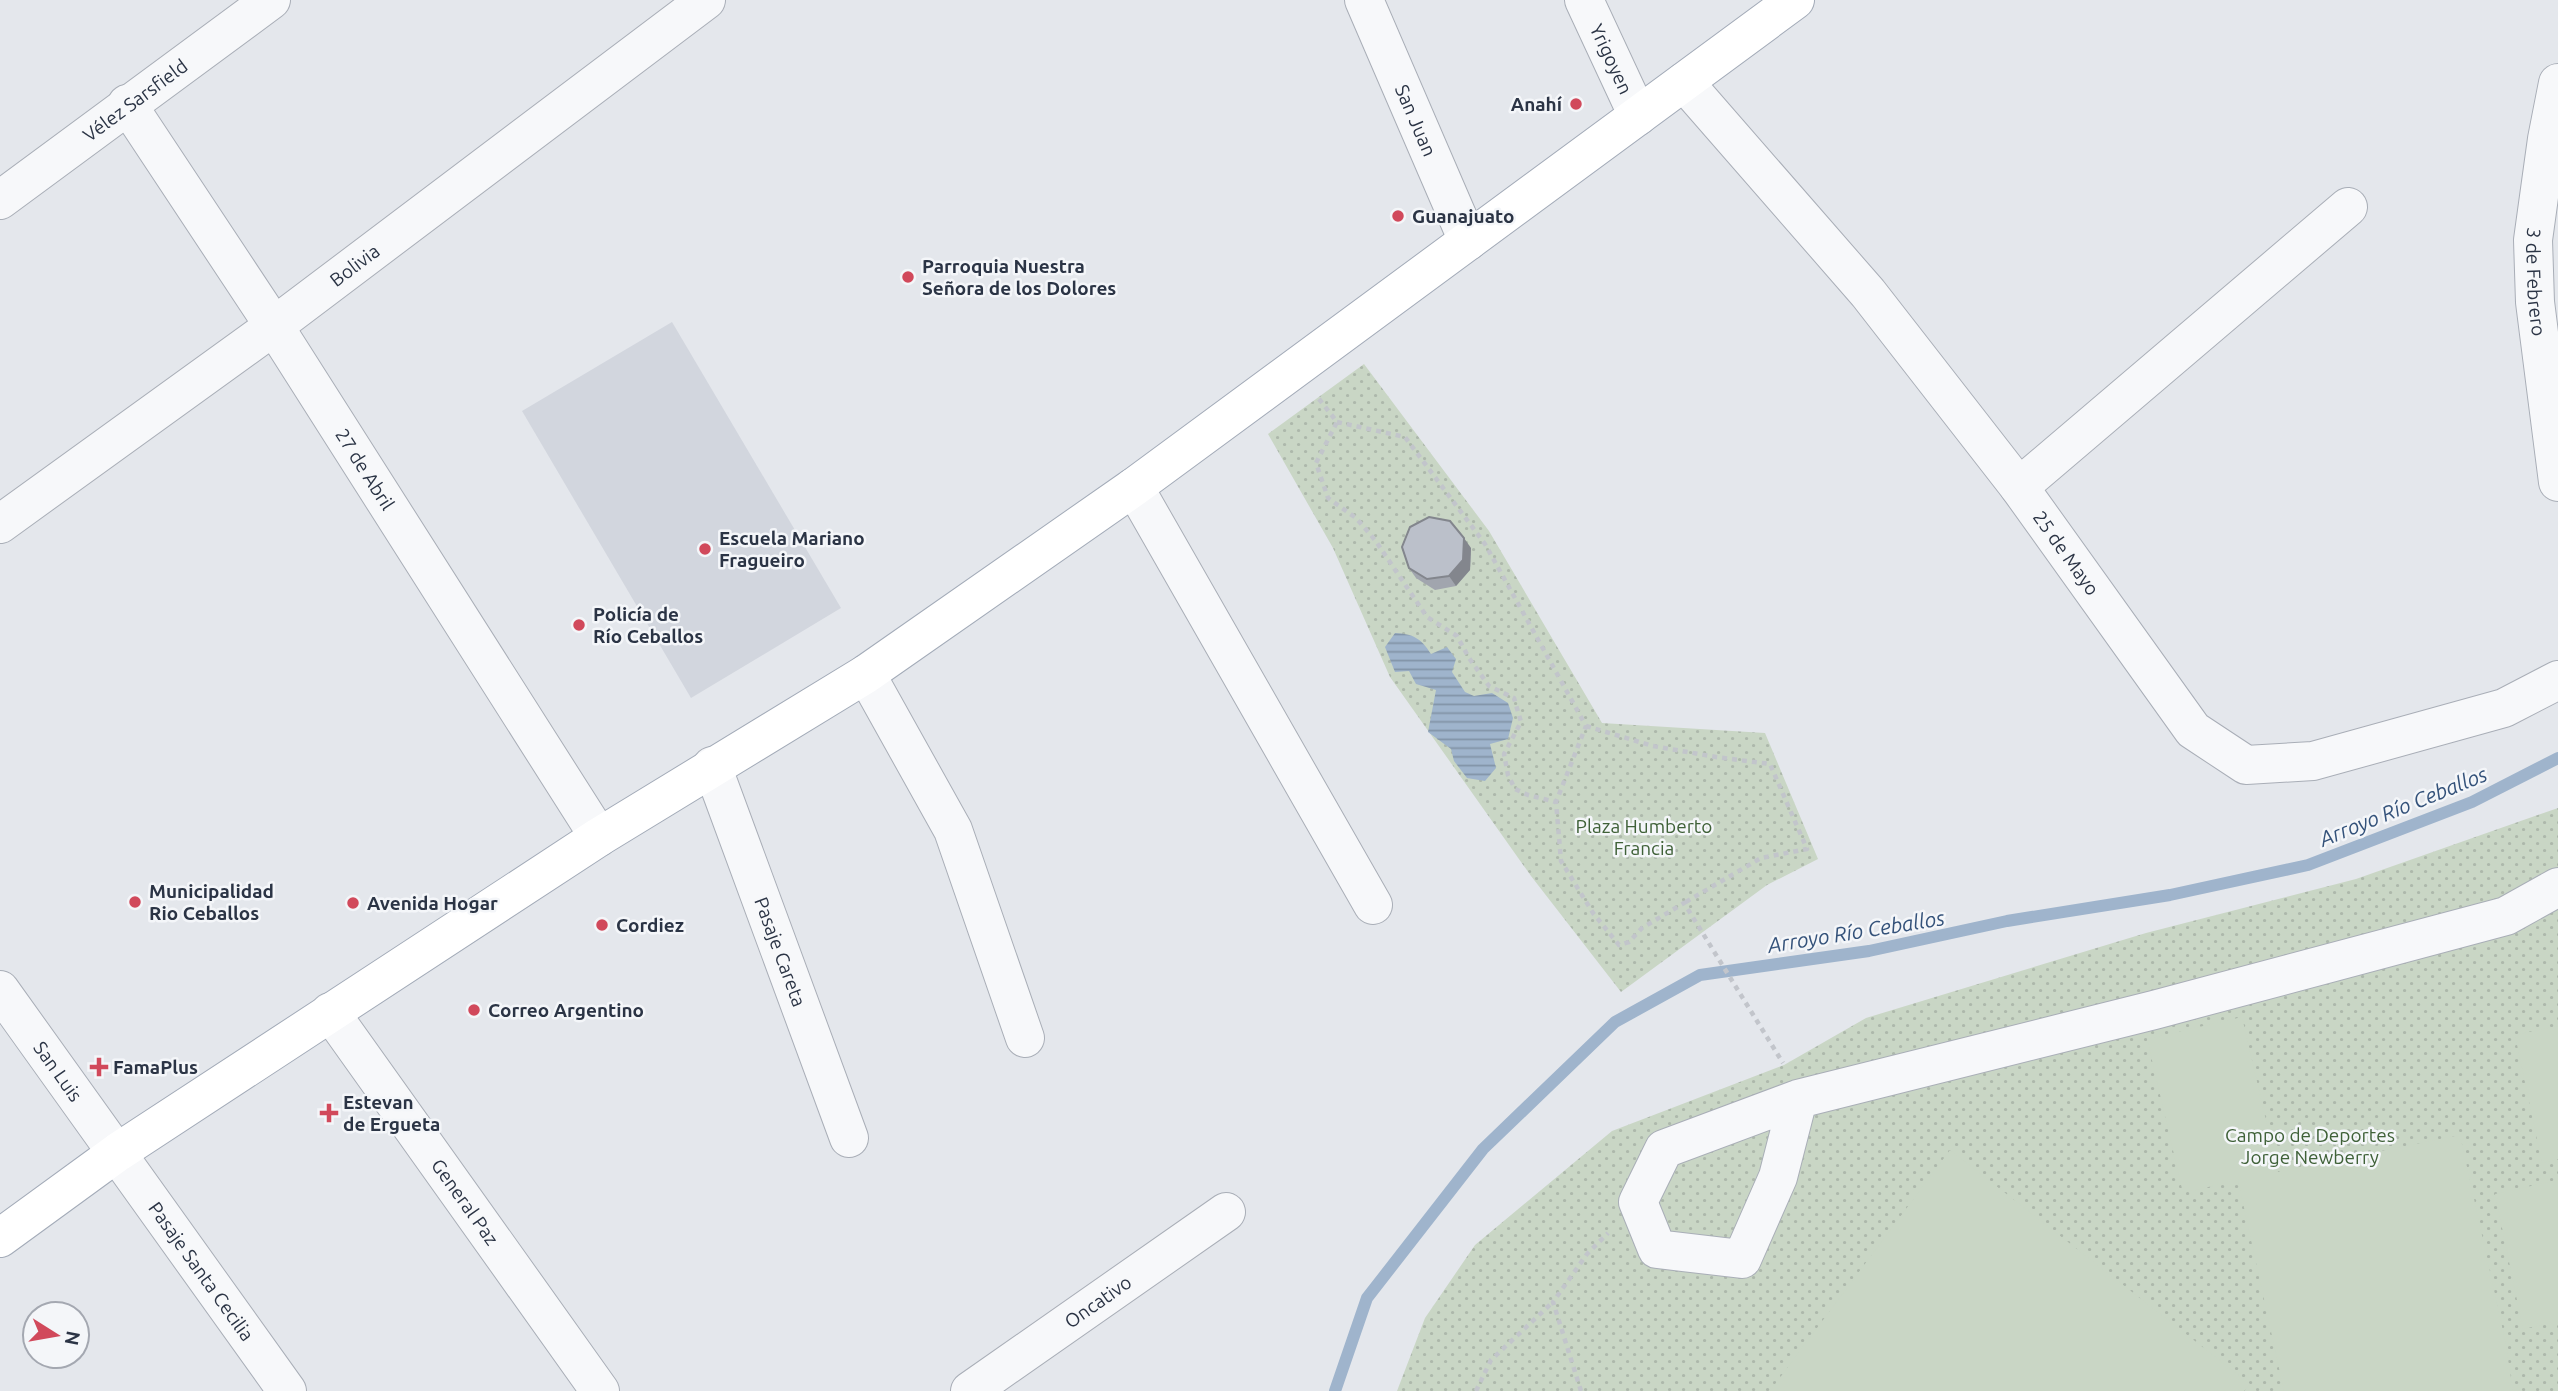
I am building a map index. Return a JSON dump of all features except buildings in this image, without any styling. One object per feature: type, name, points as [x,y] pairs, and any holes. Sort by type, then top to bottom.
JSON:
[{"type":"main road","points":[[0,1238],[118,1152],[330,1012],[712,765],[866,674],[1134,487],[1795,0]]},
{"type":"street","name":"Vélez Sarsfield","points":[[0,200],[271,0]]},
{"type":"street","name":"Bolivia","points":[[0,523],[274,326],[706,0]]},
{"type":"street","name":"San Juan","points":[[1364,0],[1468,241]]},
{"type":"street","name":"Yrigoyen","points":[[1584,0],[1638,116]]},
{"type":"street","name":"25 de Mayo","points":[[1684,82],[1868,293],[2019,487],[2193,730],[2246,765],[2313,761],[2504,708],[2558,680]]},
{"type":"street","name":"3 de Febrero","points":[[2558,83],[2533,240],[2535,302],[2558,482]]},
{"type":"street","name":"27 de Abril","points":[[127,104],[274,326],[599,837]]},
{"type":"street","points":[[2019,487],[2348,207]]},
{"type":"street","points":[[1134,487],[1373,905]]},
{"type":"street","points":[[866,674],[953,830],[1025,1038]]},
{"type":"street","name":"Pasaje Careta","points":[[712,765],[849,1138]]},
{"type":"street","points":[[1798,1100],[1778,1177],[1742,1259],[1657,1249],[1638,1202],[1664,1149],[1798,1100],[2506,916],[2558,887]]},
{"type":"street","name":"San Luis","points":[[0,990],[118,1152]]},
{"type":"street","name":"General Paz","points":[[330,1012],[600,1391]]},
{"type":"street","name":"Pasaje Santa Cecilia","points":[[118,1152],[287,1391]]},
{"type":"street","name":"Oncativo","points":[[970,1391],[1226,1212]]},
{"type":"path","points":[[1300,365],[1318,397],[1337,422],[1405,437],[1485,544],[1586,726],[1653,746],[1770,764],[1807,849],[1761,858],[1642,928],[1629,942],[1619,945],[1593,912],[1561,861],[1556,802],[1586,726]]},
{"type":"path","points":[[1337,422],[1316,463],[1328,498],[1356,518],[1412,592],[1427,617],[1457,636],[1489,686],[1514,698],[1521,722],[1504,754],[1508,775],[1516,789],[1556,802]]},
{"type":"path","points":[[1684,903],[1784,1065]]},
{"type":"path","points":[[1476,1391],[1491,1360],[1553,1302],[1587,1254],[1638,1202]]},
{"type":"path","points":[[1553,1302],[1581,1391]]},
{"type":"shaded area","name":"Escuela Mariano Fragueiro","points":[[672,322],[841,608],[691,698],[522,411]]},
{"type":"green space","name":"Plaza Humberto Francia","points":[[1364,364],[1489,531],[1602,723],[1765,733],[1818,859],[1767,885],[1621,992],[1531,876],[1390,677],[1333,548],[1268,434]]},
{"type":"green space","name":"Campo de Deportes Jorge Newberry","points":[[2558,808],[2558,1391],[1397,1391],[1425,1318],[1475,1245],[1612,1131],[1784,1065],[1866,1018],[2146,933],[2356,879]]},
{"type":"green space","points":[[2242,1017],[2278,1172],[2460,1135],[2505,1340],[2513,1391],[2284,1391],[2238,1180],[2183,1193],[2147,1039]]},
{"type":"green space","points":[[2558,1026],[2558,1159],[2542,1163],[2515,1035]]},
{"type":"green space","points":[[1950,1150],[2250,1384],[2244,1391],[1770,1391]]},
{"type":"green space","points":[[2558,1180],[2558,1321],[2523,1329],[2495,1194]]},
{"type":"water","points":[[1395,633],[1416,638],[1431,654],[1447,647],[1456,659],[1452,672],[1465,692],[1474,696],[1492,693],[1508,703],[1513,718],[1508,739],[1490,744],[1496,768],[1485,781],[1467,778],[1454,761],[1451,749],[1428,732],[1436,690],[1416,684],[1409,671],[1395,672],[1385,647]]},
{"type":"waterway","name":"Arroyo Río Ceballos","points":[[1335,1391],[1367,1298],[1483,1149],[1615,1022],[1700,975],[1869,951],[2007,921],[2170,895],[2308,865],[2472,802],[2558,758]]},
{"type":"place","name":"Anahí","points":[[1576,104]]},
{"type":"place","name":"Guanajuato","points":[[1398,216]]},
{"type":"place","name":"Parroquia Nuestra Señora de los Dolores","points":[[908,277]]},
{"type":"place","name":"Escuela Mariano Fragueiro","points":[[705,549]]},
{"type":"place","name":"Policía de Río Ceballos","points":[[579,625]]},
{"type":"place","name":"Municipalidad Rio Ceballos","points":[[135,902]]},
{"type":"place","name":"Avenida Hogar","points":[[353,903]]},
{"type":"place","name":"Cordiez","points":[[602,925]]},
{"type":"place","name":"Correo Argentino","points":[[474,1010]]},
{"type":"place","name":"FamaPlus","points":[[99,1067]]},
{"type":"place","name":"Estevan de Ergueta","points":[[329,1113]]}]
